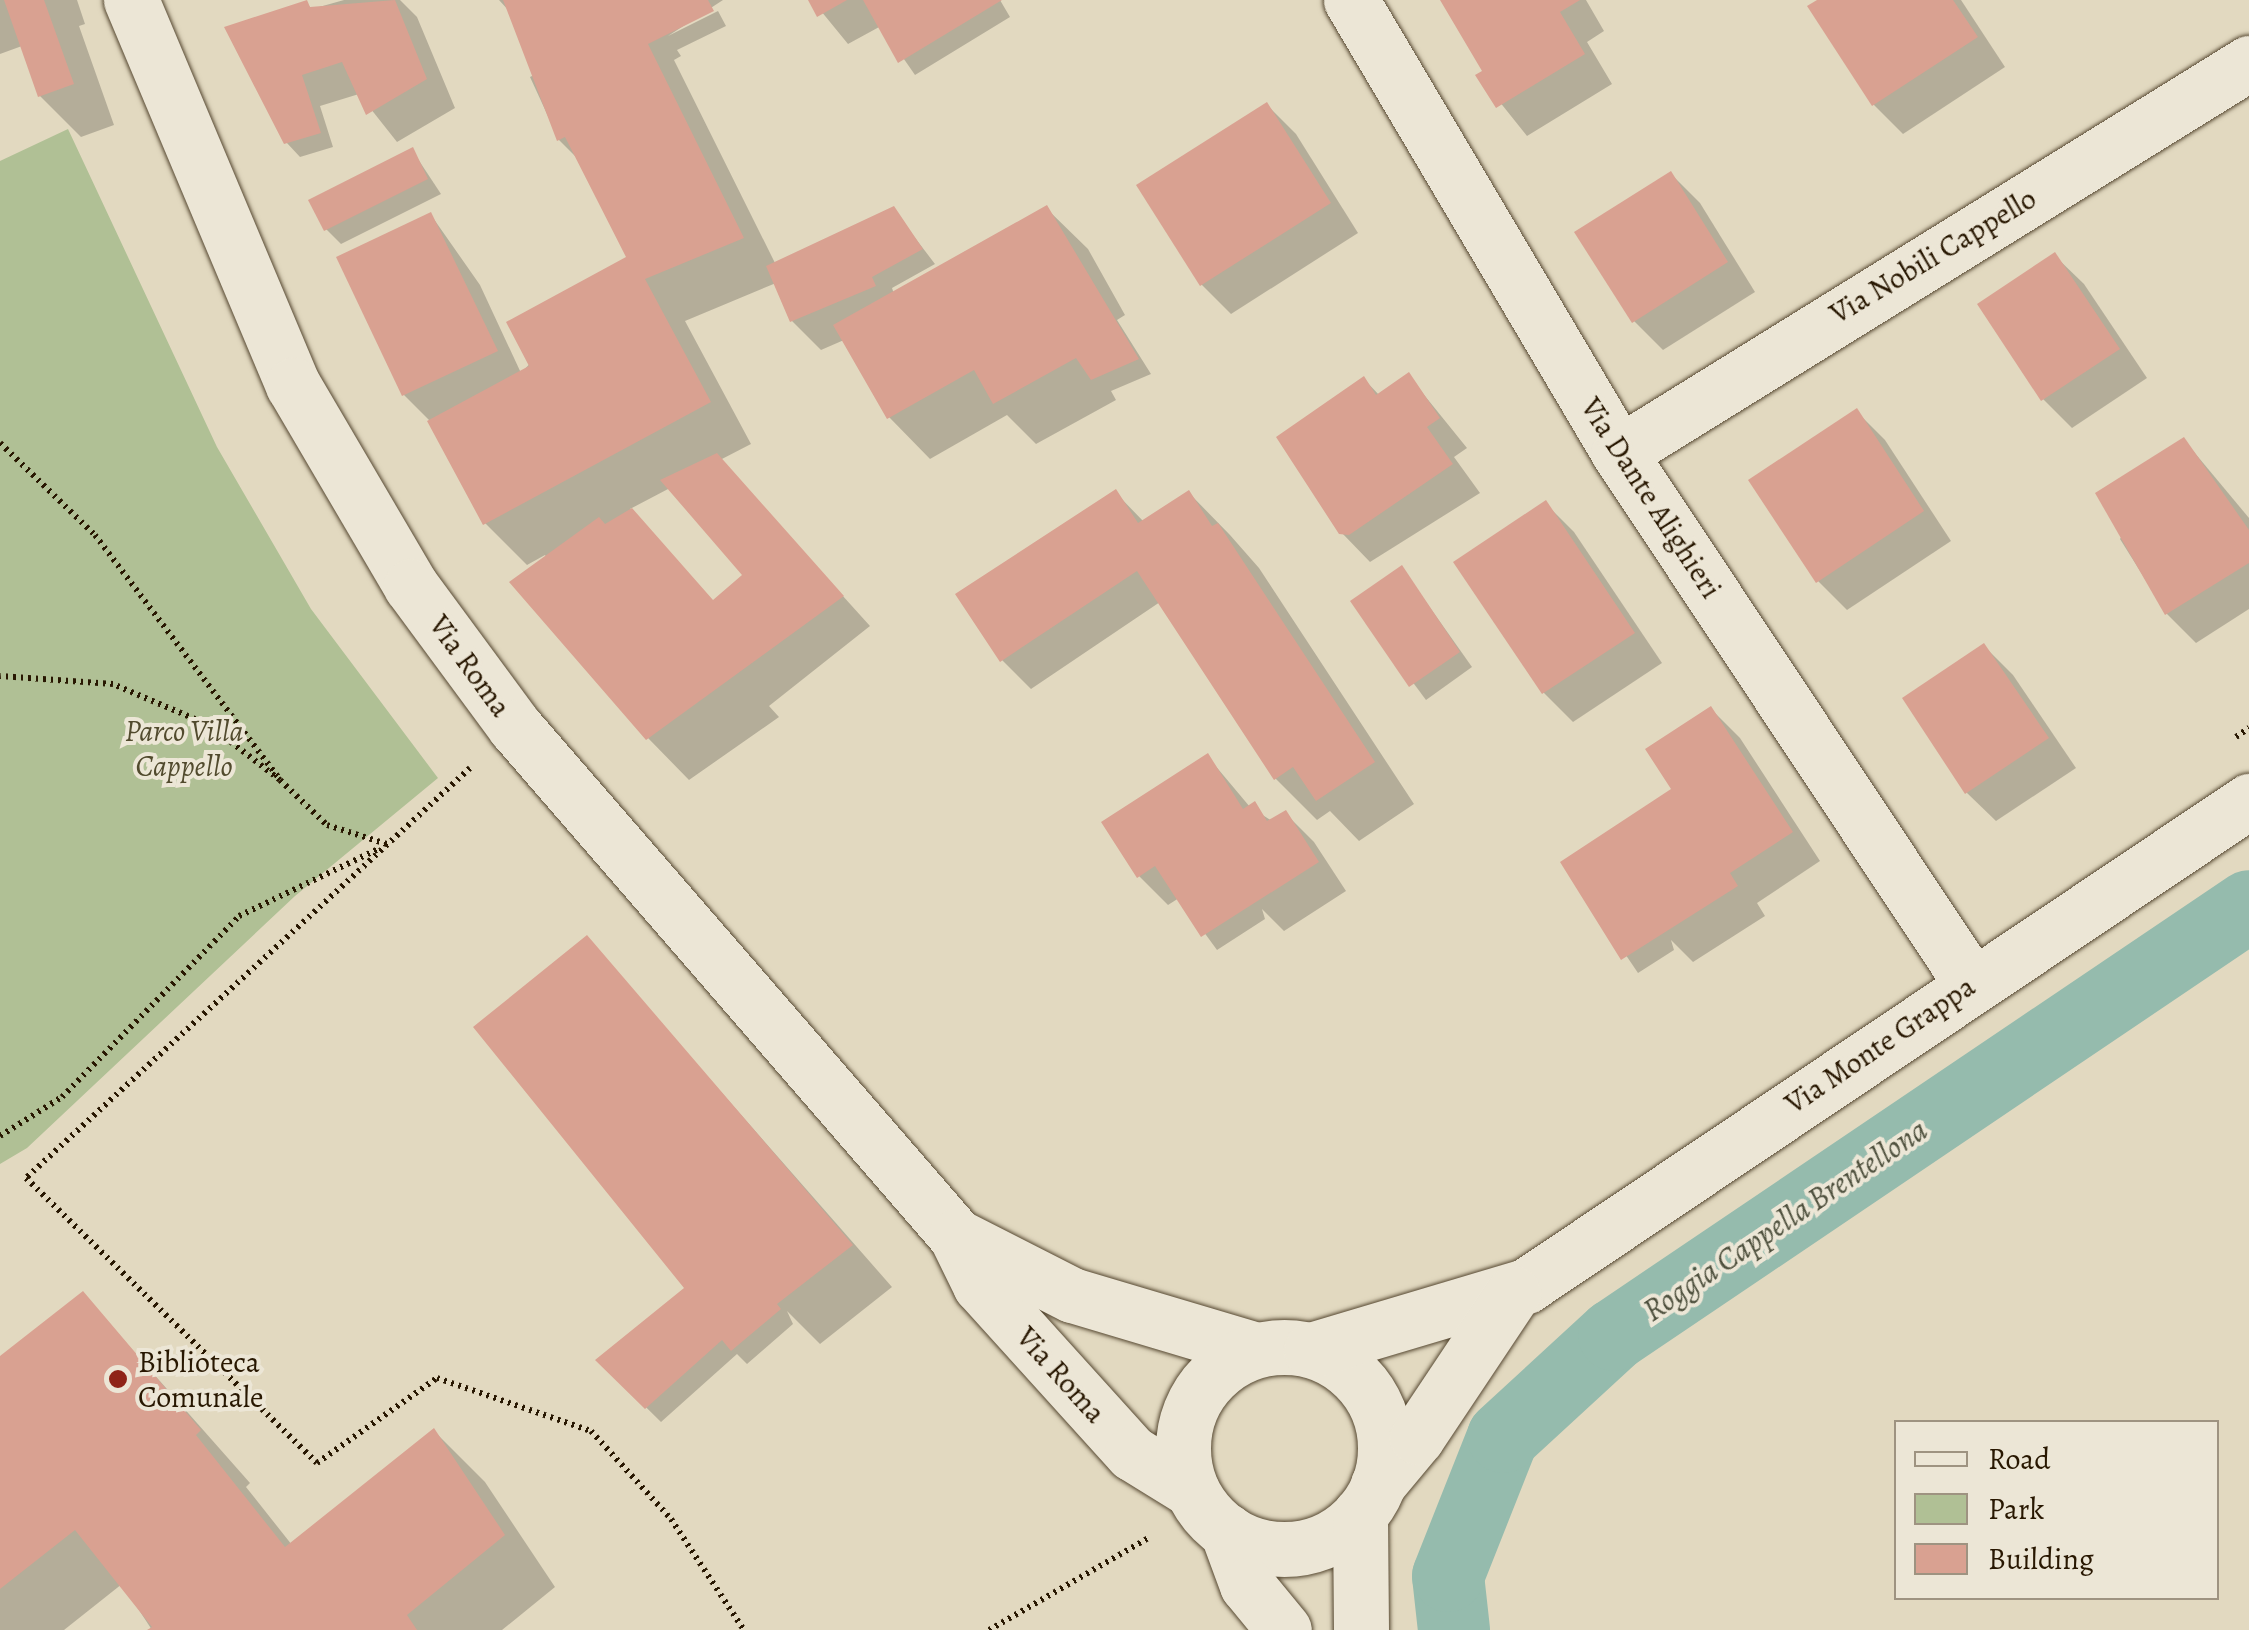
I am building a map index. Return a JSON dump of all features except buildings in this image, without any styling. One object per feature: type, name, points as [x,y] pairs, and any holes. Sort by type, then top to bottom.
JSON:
[{"type":"street","name":"Via Roma","points":[[131,0],[294,384],[411,586],[515,727],[956,1236],[980,1284],[1132,1454],[1260,1546],[1297,1548],[1331,1536],[1369,1499]]},
{"type":"street","name":"Via Dante Alighieri","points":[[1351,0],[1619,453],[1970,983]]},
{"type":"street","name":"Via Nobili Cappello","points":[[1619,453],[2249,63]]},
{"type":"street","name":"Via Monte Grappa","points":[[1369,1499],[1514,1293],[1970,983],[2249,801]]},
{"type":"street","name":"Via Roma","points":[[956,1236],[1072,1295],[1256,1350],[1311,1350]]},
{"type":"street","name":"Via Monte Grappa","points":[[1311,1350],[1443,1307],[1514,1293]]},
{"type":"street","points":[[1256,1350],[1218,1371],[1191,1405],[1183,1447],[1208,1510],[1247,1585],[1284,1630]]},
{"type":"street","points":[[1311,1350],[1341,1364],[1380,1416],[1385,1446],[1369,1499],[1361,1630]]},
{"type":"path","points":[[0,443],[95,535],[280,780]]},
{"type":"path","points":[[0,676],[112,684],[209,725],[280,780],[327,825],[388,844]]},
{"type":"path","points":[[515,727],[26,1178],[317,1463],[437,1378],[591,1430],[672,1518],[744,1630]]},
{"type":"path","points":[[0,1136],[62,1097],[239,916],[388,844]]},
{"type":"path","points":[[989,1630],[1208,1510]]},
{"type":"green space","name":"Parco Villa Cappello","points":[[68,129],[217,447],[311,609],[438,778],[295,896],[27,1148],[0,1164],[0,161]]},
{"type":"waterway","name":"Roggia Cappella Brentellona","points":[[1454,1630],[1448,1576],[1503,1437],[1614,1335],[2249,906]]},
{"type":"place","name":"Biblioteca Comunale","points":[[118,1379]]}]
